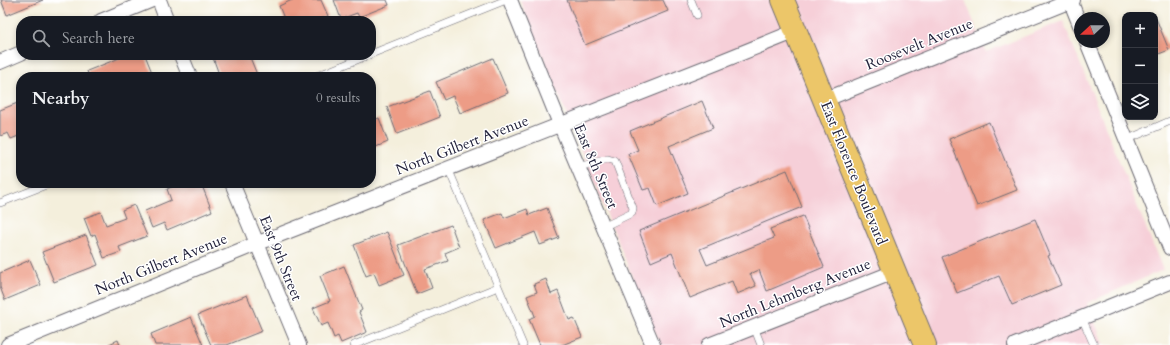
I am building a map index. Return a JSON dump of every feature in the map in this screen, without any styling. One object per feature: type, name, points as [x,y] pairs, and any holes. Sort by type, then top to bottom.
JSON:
[{"type":"main road","name":"East Florence Boulevard","points":[[783,0],[925,345]]},
{"type":"street","points":[[113,16],[152,0]]},
{"type":"street","points":[[159,0],[165,16]]},
{"type":"street","name":"East 8th Street","points":[[510,0],[560,124],[653,345]]},
{"type":"street","points":[[1071,0],[1075,12]]},
{"type":"street","name":"Roosevelt Avenue","points":[[824,100],[1071,0]]},
{"type":"street","name":"North Gilbert Avenue","points":[[8,345],[256,244],[796,31]]},
{"type":"street","points":[[1089,48],[1170,248]]},
{"type":"street","points":[[0,62],[16,56]]},
{"type":"street","points":[[183,60],[188,72]]},
{"type":"street","name":"East 9th Street","points":[[234,188],[299,345]]},
{"type":"street","name":"North Lehmberg Avenue","points":[[709,345],[727,342],[754,327],[894,272]]},
{"type":"street","points":[[1015,345],[1170,282]]},
{"type":"lane","points":[[376,53],[506,0]]},
{"type":"lane","points":[[691,0],[697,15]]},
{"type":"lane","points":[[327,72],[357,60]]},
{"type":"lane","points":[[1126,140],[1170,121]]},
{"type":"lane","points":[[578,167],[608,159],[615,161],[633,208],[632,213],[603,227]]},
{"type":"lane","points":[[448,168],[523,345]]},
{"type":"lane","points":[[0,204],[39,188]]},
{"type":"lane","points":[[354,345],[498,287]]},
{"type":"lane","points":[[1082,318],[1094,345]]},
{"type":"lane","points":[[754,327],[761,345]]},
{"type":"shaded area","points":[[520,0],[965,0],[986,52],[1063,21],[1163,270],[1087,303],[1104,345],[660,345]]},
{"type":"building","points":[[1,0],[43,0],[7,15]]},
{"type":"building","points":[[292,0],[321,0],[328,16],[283,16],[279,6]]},
{"type":"building","points":[[334,0],[387,0],[389,5],[362,16],[358,16],[357,13],[349,16],[340,16]]},
{"type":"building","points":[[567,0],[663,0],[668,11],[585,45]]},
{"type":"building","points":[[1158,23],[1169,50],[1158,54]]},
{"type":"building","points":[[493,58],[508,93],[460,113],[453,96],[444,100],[436,82]]},
{"type":"building","points":[[114,60],[147,60],[152,72],[87,72]]},
{"type":"building","points":[[214,60],[251,60],[256,72],[218,72]]},
{"type":"building","points":[[430,91],[440,117],[397,134],[387,107]]},
{"type":"building","points":[[702,101],[713,128],[669,146],[688,193],[657,206],[650,188],[643,190],[628,154],[638,150],[630,131]]},
{"type":"building","points":[[16,104],[16,137],[11,139],[8,133],[0,136],[0,110]]},
{"type":"building","points":[[379,118],[388,142],[376,147],[376,119]]},
{"type":"building","points":[[989,122],[1017,190],[977,206],[949,139]]},
{"type":"building","points":[[787,170],[802,207],[700,249],[707,265],[774,238],[770,229],[803,216],[824,267],[767,291],[759,270],[750,274],[756,286],[737,294],[732,281],[690,298],[672,253],[651,262],[639,231]]},
{"type":"building","points":[[203,188],[212,211],[167,230],[164,223],[152,228],[145,211],[171,200],[167,189]]},
{"type":"building","points":[[134,205],[147,236],[119,247],[121,252],[104,258],[95,234],[91,236],[84,218],[101,212],[106,225],[125,218],[122,210]]},
{"type":"building","points":[[547,208],[559,238],[540,245],[535,232],[496,248],[484,220],[502,213],[504,218],[527,209],[529,215]]},
{"type":"building","points":[[1035,219],[1050,255],[1048,256],[1061,285],[1012,305],[999,276],[957,293],[942,257]]},
{"type":"building","points":[[451,225],[459,247],[445,253],[448,261],[425,269],[432,288],[417,294],[398,245]]},
{"type":"building","points":[[387,232],[404,275],[379,285],[374,273],[366,276],[354,245]]},
{"type":"building","points":[[86,235],[98,265],[54,282],[42,252]]},
{"type":"building","points":[[30,260],[41,285],[5,300],[0,287],[0,273]]},
{"type":"building","points":[[344,266],[362,310],[359,312],[367,332],[341,343],[338,336],[334,338],[328,323],[321,326],[313,308],[330,301],[320,276]]},
{"type":"building","points":[[546,279],[551,294],[558,291],[569,320],[574,318],[582,337],[562,345],[540,345],[529,319],[535,316],[527,296],[537,292],[534,284]]},
{"type":"building","points":[[247,295],[262,331],[227,345],[211,345],[198,315]]},
{"type":"building","points":[[191,317],[203,345],[155,345],[151,334]]},
{"type":"building","points":[[118,340],[120,345],[107,345]]}]
